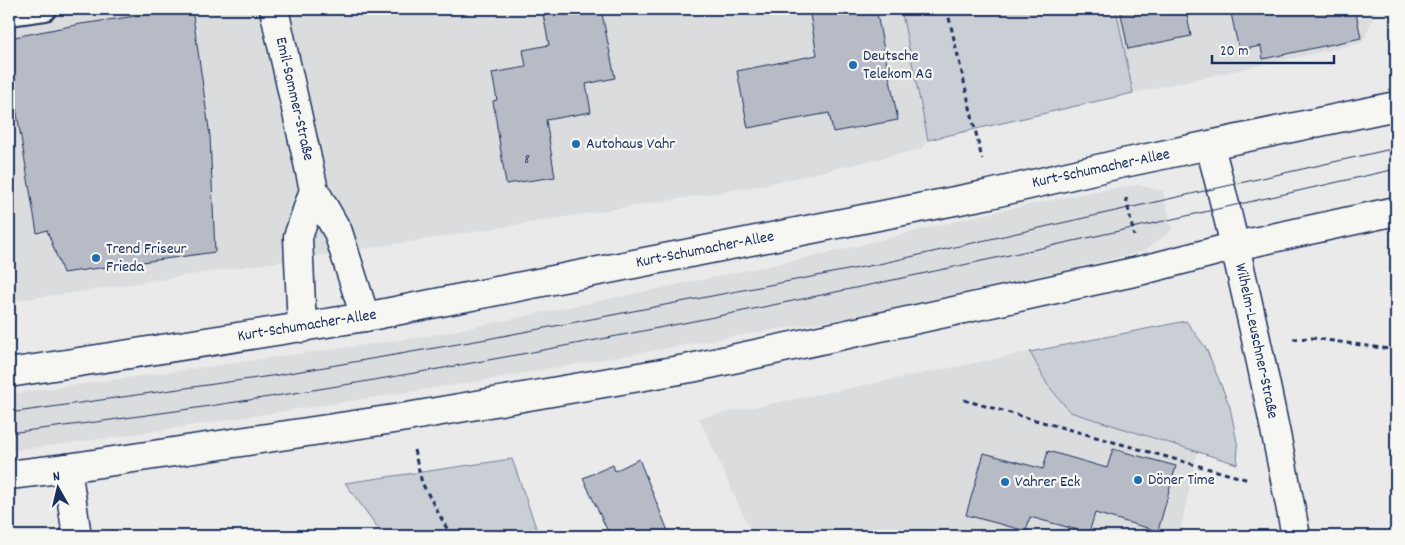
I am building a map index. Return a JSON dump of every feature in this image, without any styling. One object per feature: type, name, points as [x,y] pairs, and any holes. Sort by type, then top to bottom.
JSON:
[{"type":"street","name":"Emil-Sommer-Straße","points":[[274,9],[314,190],[338,232],[365,317]]},
{"type":"street","name":"Kurt-Schumacher-Allee","points":[[9,373],[365,317],[990,194],[1119,164],[1396,106]]},
{"type":"street","name":"Wilhelm-Leuschner-Straße","points":[[1210,146],[1236,246],[1257,341],[1296,536]]},
{"type":"street","points":[[302,328],[298,237],[314,190]]},
{"type":"street","points":[[9,475],[407,417],[690,368],[1143,270],[1236,246],[1396,212]]},
{"type":"street","points":[[67,468],[77,536]]},
{"type":"lane","points":[[9,14],[45,9]]},
{"type":"path","points":[[947,9],[990,194]]},
{"type":"path","points":[[1119,164],[1143,270]]},
{"type":"path","points":[[1257,341],[1312,338],[1396,350]]},
{"type":"path","points":[[964,400],[1288,491]]},
{"type":"path","points":[[407,417],[422,484],[452,536]]},
{"type":"shaded area","points":[[9,9],[901,9],[928,140],[921,149],[764,185],[440,237],[9,301]]},
{"type":"shaded area","points":[[901,9],[1116,9],[1133,93],[928,140]]},
{"type":"shaded area","points":[[1116,9],[1376,9],[1362,43],[1133,93]]},
{"type":"shaded area","points":[[1137,185],[1163,191],[1172,230],[1144,251],[1074,268],[856,316],[479,381],[116,437],[9,451],[9,394],[430,336],[821,255],[972,217],[1090,192]]},
{"type":"shaded area","points":[[1186,321],[1206,348],[1230,407],[1238,447],[1237,464],[1070,412],[1047,384],[1030,352]]},
{"type":"shaded area","points":[[1030,352],[1047,384],[1070,412],[1197,452],[1179,536],[753,536],[699,418]]},
{"type":"shaded area","points":[[512,459],[539,536],[384,536],[345,483]]},
{"type":"building","points":[[192,9],[210,136],[215,252],[63,273],[47,230],[37,233],[9,66],[9,38],[81,24]]},
{"type":"building","points":[[542,9],[601,9],[615,78],[586,84],[591,112],[546,120],[555,177],[506,184],[493,101],[497,100],[492,73],[526,67],[523,50],[549,45]]},
{"type":"building","name":"Deutsche Telekom AG","points":[[809,9],[876,9],[898,120],[833,132],[829,113],[748,128],[737,71],[817,55]]},
{"type":"building","points":[[1120,9],[1186,9],[1191,36],[1128,49]]},
{"type":"building","points":[[1230,9],[1355,9],[1361,38],[1263,59],[1261,46],[1239,50]]},
{"type":"building","points":[[1113,449],[1176,466],[1158,531],[1095,513],[1089,533],[1030,517],[1026,531],[966,515],[984,453],[1043,469],[1048,451],[1107,468]]},
{"type":"building","points":[[639,459],[670,536],[610,536],[583,478],[613,465],[615,471]]},
{"type":"tram line","points":[[9,413],[278,375],[487,339],[879,264],[1396,148]]},
{"type":"tram line","points":[[9,433],[184,410],[359,383],[706,319],[1051,246],[1396,169]]},
{"type":"place","name":"Deutsche Telekom AG","points":[[853,65]]},
{"type":"place","name":"Autohaus Vahr","points":[[576,144]]},
{"type":"place","name":"Trend Friseur Frieda","points":[[96,258]]},
{"type":"place","name":"Döner Time","points":[[1138,480]]},
{"type":"place","name":"Vahrer Eck","points":[[1005,482]]}]
